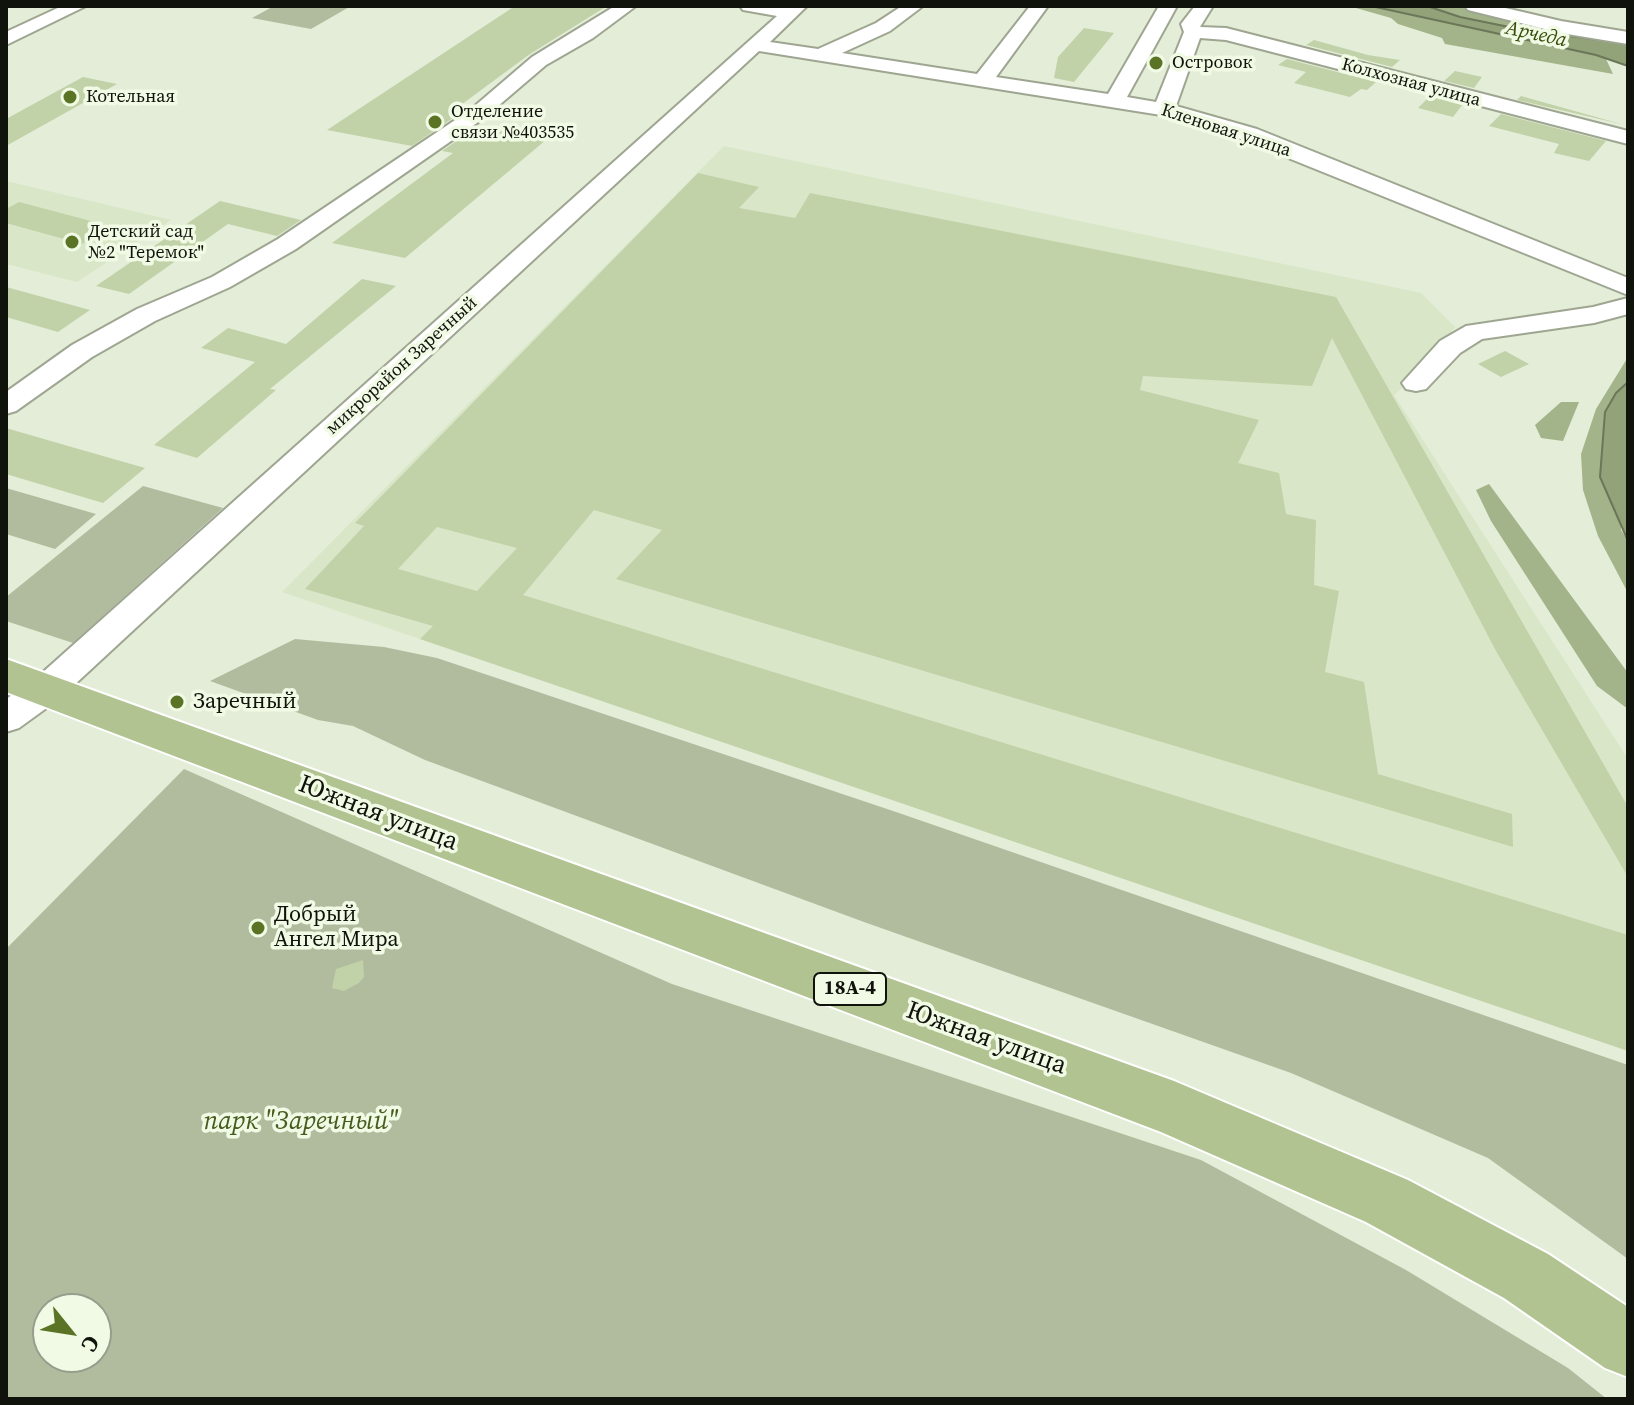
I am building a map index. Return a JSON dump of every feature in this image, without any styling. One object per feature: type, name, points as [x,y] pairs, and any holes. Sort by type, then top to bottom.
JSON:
[{"type":"main road","name":"Южная улица","points":[[19,694],[1174,1109],[1387,1201],[1526,1276],[1628,1345]]},
{"type":"street","points":[[6,39],[77,6]]},
{"type":"street","points":[[6,405],[82,351],[146,315],[221,282],[287,244],[477,114],[539,61],[627,6]]},
{"type":"street","name":"микрорайон Заречный","points":[[749,6],[794,9]]},
{"type":"street","points":[[821,55],[883,27],[914,6]]},
{"type":"street","points":[[982,81],[1039,6]]},
{"type":"street","points":[[1114,101],[1168,6]]},
{"type":"street","points":[[1164,109],[1193,32],[1190,24],[1204,6]]},
{"type":"street","points":[[1474,6],[1561,27],[1628,38]]},
{"type":"street","name":"микрорайон Заречный","points":[[19,694],[794,9]]},
{"type":"street","name":"Колхозная улица","points":[[1193,32],[1226,34],[1628,138]]},
{"type":"street","name":"Кленовая улица","points":[[755,45],[1164,109],[1249,134],[1628,287]]},
{"type":"street","points":[[1416,383],[1450,347],[1475,332],[1594,315],[1628,306]]},
{"type":"shaded area","points":[[1349,6],[1371,6],[1596,55],[1606,59],[1613,74],[1445,44],[1442,38]]},
{"type":"shaded area","points":[[1427,6],[1467,6],[1628,40],[1628,44],[1519,29],[1460,17]]},
{"type":"shaded area","points":[[724,146],[1421,293],[1455,327],[1432,361],[1394,395],[1628,759],[1628,1051],[282,592]]},
{"type":"shaded area","name":"Детский сад №2 \"Теремок\"","points":[[6,181],[171,220],[77,282],[6,264]]},
{"type":"shaded area","points":[[1628,357],[1628,382],[1616,393],[1621,530],[1628,541],[1628,593],[1598,536],[1583,490],[1581,454],[1596,409]]},
{"type":"shaded area","points":[[1561,402],[1579,402],[1563,441],[1541,438],[1535,425]]},
{"type":"shaded area","points":[[1489,484],[1628,673],[1628,709],[1597,686],[1491,521],[1476,490]]},
{"type":"green space","points":[[274,6],[351,6],[311,29],[252,18]]},
{"type":"green space","points":[[143,486],[223,508],[73,643],[6,621],[6,597]]},
{"type":"green space","points":[[6,488],[96,514],[55,549],[6,534]]},
{"type":"green space","points":[[295,639],[384,647],[437,658],[899,813],[1628,1065],[1628,1259],[1488,1158],[1291,1073],[864,922],[425,760],[353,726],[318,720],[210,681]]},
{"type":"green space","name":"парк \"Заречный\"","points":[[184,769],[672,984],[1201,1160],[1406,1270],[1568,1368],[1607,1399],[6,1399],[6,949]]},
{"type":"water","name":"Арчеда","points":[[1371,6],[1427,6],[1460,17],[1519,29],[1628,44],[1628,66],[1596,55]]},
{"type":"water","points":[[1628,382],[1628,541],[1600,477],[1605,412],[1616,393]]},
{"type":"building","points":[[515,6],[607,6],[530,54],[450,113],[457,115],[412,146],[327,130]]},
{"type":"building","points":[[1084,28],[1114,33],[1074,82],[1054,78],[1058,57]]},
{"type":"building","points":[[1314,40],[1400,60],[1392,67],[1306,45]]},
{"type":"building","points":[[1287,59],[1376,82],[1367,90],[1361,89],[1350,97],[1294,83],[1306,72],[1278,65]]},
{"type":"building","points":[[1455,71],[1482,77],[1474,88],[1444,81]]},
{"type":"building","name":"Котельная","points":[[83,77],[117,84],[6,146],[6,119]]},
{"type":"building","points":[[1430,96],[1463,104],[1453,117],[1418,108]]},
{"type":"building","points":[[1521,96],[1621,124],[1517,100]]},
{"type":"building","points":[[1501,114],[1606,141],[1589,161],[1554,153],[1559,144],[1489,126]]},
{"type":"building","points":[[478,126],[546,140],[405,258],[332,243],[453,153],[442,151]]},
{"type":"building","points":[[698,173],[759,187],[739,208],[795,218],[810,193],[1336,297],[1628,807],[1628,877],[1496,651],[1332,338],[1312,386],[1143,376],[1140,390],[1259,420],[1238,463],[1279,473],[1286,514],[1316,520],[1314,585],[1339,591],[1325,672],[1364,682],[1378,774],[1512,814],[1513,847],[616,579],[662,530],[594,510],[523,595],[1628,935],[1628,1051],[420,639],[433,626],[305,589],[364,526],[355,523]],"holes":[[[437,527],[517,548],[477,591],[398,569]]]},
{"type":"building","points":[[220,201],[301,220],[277,236],[228,224],[129,294],[96,286]]},
{"type":"building","points":[[19,202],[110,226],[82,244],[6,223],[6,209]]},
{"type":"building","points":[[362,279],[396,286],[270,389],[276,390],[197,458],[154,445],[255,362],[201,348],[228,328],[286,344]]},
{"type":"building","points":[[6,287],[90,310],[58,332],[6,317]]},
{"type":"building","points":[[1505,351],[1529,364],[1501,377],[1478,364]]},
{"type":"building","points":[[6,428],[145,468],[103,503],[6,474]]},
{"type":"building","points":[[363,960],[364,977],[359,983],[344,991],[332,988],[336,969]]},
{"type":"place","name":"Островок","points":[[1156,63]]},
{"type":"place","name":"Котельная","points":[[70,97]]},
{"type":"place","name":"Отделение связи №403535","points":[[435,122]]},
{"type":"place","name":"Детский сад №2 \"Теремок\"","points":[[72,242]]},
{"type":"place","name":"Заречный","points":[[177,702]]},
{"type":"place","name":"Добрый Ангел Мира","points":[[258,928]]}]
